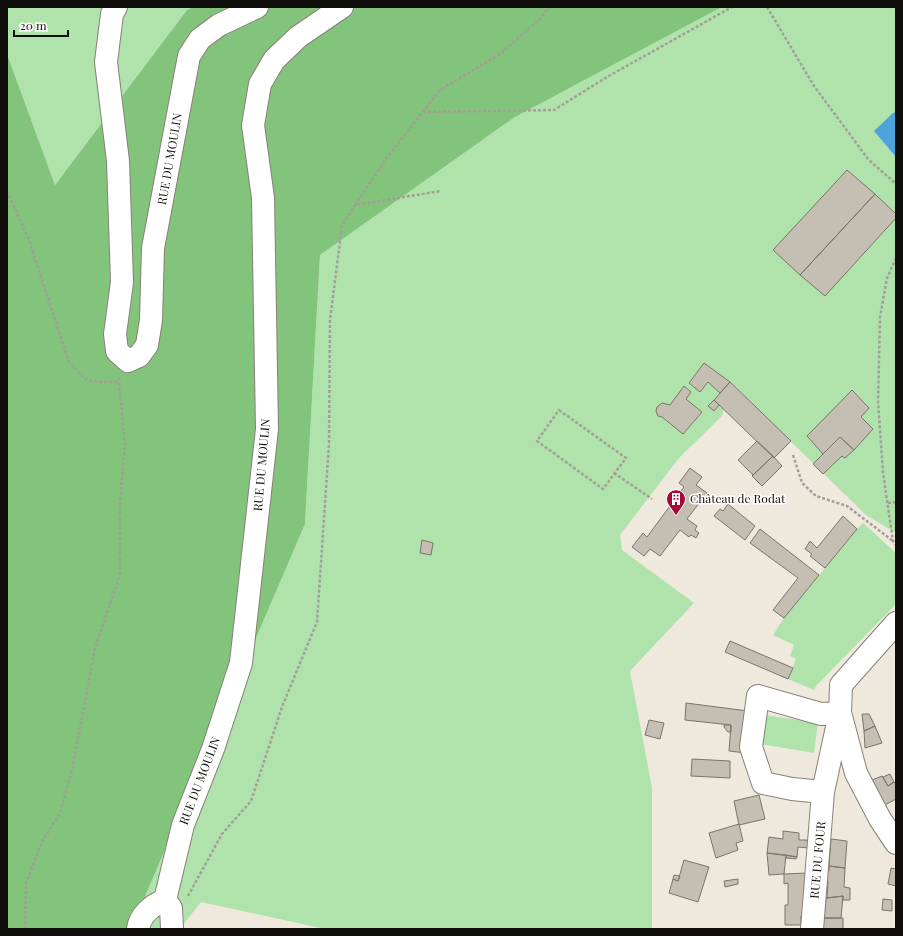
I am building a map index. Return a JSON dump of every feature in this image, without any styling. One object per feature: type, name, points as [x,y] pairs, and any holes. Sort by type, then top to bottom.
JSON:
[{"type":"street","name":"RUE DU MOULIN","points":[[116,7],[112,14],[106,62],[118,161],[122,282],[115,334],[117,351],[128,360],[139,356],[147,344],[151,320],[153,248],[188,56],[200,39],[219,26],[257,7]]},
{"type":"street","name":"RUE DU MOULIN","points":[[165,900],[183,825],[213,749],[241,663],[267,429],[263,198],[253,125],[260,84],[274,60],[298,37],[342,7]]},
{"type":"street","points":[[896,623],[841,685],[840,713],[856,773],[880,819],[896,843]]},
{"type":"street","points":[[823,792],[792,789],[763,783],[751,747],[758,696],[821,714],[840,713]]},
{"type":"street","name":"RUE DU FOUR","points":[[812,929],[823,792],[840,713]]},
{"type":"street","points":[[138,929],[139,922],[148,910],[165,900],[172,908],[172,929]]},
{"type":"path","points":[[187,897],[222,834],[252,801],[282,707],[317,622],[329,444],[330,320],[342,226],[386,159],[440,90],[500,54],[541,18],[549,7]]},
{"type":"path","points":[[423,112],[554,110],[608,77],[732,7]]},
{"type":"path","points":[[767,7],[814,86],[868,159],[896,184]]},
{"type":"path","points":[[7,191],[29,240],[69,362],[85,379],[100,382],[119,382],[125,444],[120,502],[120,575],[95,648],[72,770],[60,813],[42,842],[26,883],[25,929]]},
{"type":"path","points":[[356,205],[441,191]]},
{"type":"path","points":[[893,541],[883,473],[878,401],[880,317],[887,278],[896,258]]},
{"type":"path","points":[[559,410],[626,458],[614,472],[603,489],[537,441],[559,410]]},
{"type":"path","points":[[793,455],[802,483],[816,496],[847,506],[893,541],[896,545]]},
{"type":"path","points":[[614,472],[652,499]]},
{"type":"path","points":[[888,503],[896,502]]},
{"type":"green space","points":[[7,7],[193,7],[187,10],[55,185],[7,54]]},
{"type":"green space","points":[[193,7],[722,7],[515,117],[320,255],[305,524],[146,894],[138,929],[7,929],[7,54],[55,185],[187,10]]},
{"type":"green space","points":[[722,7],[896,7],[896,533],[866,515],[730,382],[722,416],[679,458],[620,535],[622,550],[694,603],[630,671],[652,788],[652,929],[325,929],[201,902],[183,925],[183,929],[138,929],[146,894],[305,524],[320,255],[515,117]]},
{"type":"green space","points":[[863,523],[896,553],[896,604],[816,686],[814,690],[788,679],[796,659],[790,656],[794,645],[773,635],[784,618]]},
{"type":"green space","points":[[765,715],[818,723],[814,753],[760,744]]},
{"type":"water","points":[[896,112],[896,157],[874,131],[893,113]]},
{"type":"building","points":[[847,170],[875,194],[800,275],[773,250]]},
{"type":"building","points":[[875,194],[896,214],[896,218],[825,296],[800,275]]},
{"type":"building","points":[[704,363],[730,382],[720,393],[708,382],[700,392],[689,383]]},
{"type":"building","points":[[730,382],[791,441],[774,458],[714,400]]},
{"type":"building","points":[[684,386],[691,392],[686,399],[702,412],[683,434],[662,417],[658,416],[656,411],[657,407],[662,403],[670,405]]},
{"type":"building","points":[[852,390],[869,408],[861,417],[873,429],[854,450],[840,437],[823,454],[807,436]]},
{"type":"building","points":[[714,400],[719,405],[714,411],[708,406]]},
{"type":"building","points":[[840,437],[854,450],[845,458],[842,456],[823,474],[813,464]]},
{"type":"building","points":[[757,441],[773,456],[753,475],[738,460]]},
{"type":"building","points":[[773,456],[782,466],[762,486],[752,476]]},
{"type":"building","name":"Château de Rodat","points":[[690,468],[702,477],[696,485],[707,493],[687,519],[697,526],[695,530],[699,533],[696,538],[691,535],[689,537],[680,530],[660,556],[650,549],[644,556],[632,547],[643,533],[647,537],[684,487],[679,483]]},
{"type":"building","points":[[728,504],[755,526],[745,540],[714,516],[720,509],[723,511]]},
{"type":"building","points":[[843,516],[857,529],[825,568],[810,556],[812,554],[805,549],[810,541],[817,548]]},
{"type":"building","points":[[760,529],[819,575],[784,618],[773,610],[798,578],[750,543]]},
{"type":"building","points":[[422,540],[433,543],[431,555],[420,553]]},
{"type":"building","points":[[730,641],[793,668],[788,679],[725,652]]},
{"type":"building","points":[[686,703],[748,711],[746,753],[729,751],[731,725],[685,720]]},
{"type":"building","points":[[862,714],[869,714],[875,726],[864,731]]},
{"type":"building","points":[[649,720],[664,723],[660,739],[645,735]]},
{"type":"building","points":[[724,725],[731,725],[731,732],[728,732]]},
{"type":"building","points":[[875,726],[882,743],[865,748],[864,731]]},
{"type":"building","points":[[692,759],[730,761],[730,778],[691,776]]},
{"type":"building","points":[[890,774],[894,782],[888,786],[883,777]]},
{"type":"building","points":[[882,776],[888,786],[894,782],[896,784],[896,799],[883,806],[872,780]]},
{"type":"building","points":[[759,795],[765,819],[739,825],[734,801]]},
{"type":"building","points":[[739,824],[743,841],[736,843],[738,850],[716,858],[709,833]]},
{"type":"building","points":[[783,831],[799,833],[799,840],[807,840],[809,848],[798,847],[797,857],[767,853],[769,837],[783,839]]},
{"type":"building","points":[[831,839],[847,841],[845,868],[829,866]]},
{"type":"building","points":[[767,853],[786,855],[784,874],[769,875]]},
{"type":"building","points":[[786,855],[797,857],[796,859],[786,858]]},
{"type":"building","points":[[684,860],[709,867],[698,902],[669,893],[673,879],[678,881]]},
{"type":"building","points":[[829,866],[845,868],[844,887],[850,888],[850,900],[843,900],[843,896],[827,898],[828,881],[821,881],[821,872],[829,871]]},
{"type":"building","points":[[891,868],[896,869],[896,886],[888,884]]},
{"type":"building","points":[[808,873],[808,916],[801,916],[801,925],[785,925],[785,905],[788,905],[788,883],[784,884],[784,874]]},
{"type":"building","points":[[674,875],[680,876],[678,881],[673,879]]},
{"type":"building","points":[[738,879],[738,884],[725,887],[724,881]]},
{"type":"building","points":[[843,896],[841,918],[824,918],[826,898]]},
{"type":"building","points":[[883,899],[892,900],[892,911],[882,910]]},
{"type":"building","points":[[824,918],[843,918],[843,929],[823,929]]},
{"type":"place","name":"Château de Rodat","points":[[676,516]]}]
